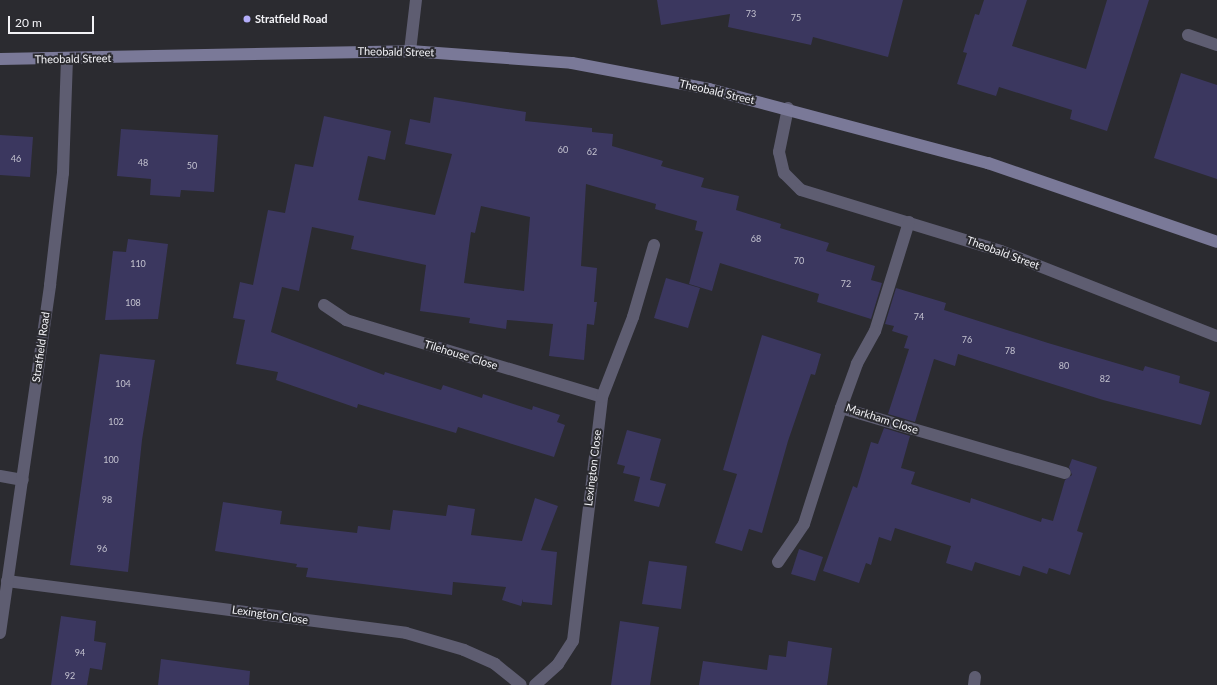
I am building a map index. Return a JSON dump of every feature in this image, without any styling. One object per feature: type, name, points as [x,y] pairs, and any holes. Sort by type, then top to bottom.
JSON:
[{"type":"street","points":[[410,51],[416,0]]},
{"type":"street","points":[[1188,35],[1217,45]]},
{"type":"street","name":"Theobald Street","points":[[0,60],[67,60],[229,54],[410,51],[572,63],[709,89],[788,108],[988,163],[1217,242]]},
{"type":"street","name":"Stratfield Road","points":[[0,633],[23,480],[63,173],[67,60]]},
{"type":"street","name":"Theobald Street","points":[[788,108],[779,152],[784,173],[801,190],[1001,251],[1217,336]]},
{"type":"street","name":"Markham Close","points":[[909,222],[875,331],[857,364],[841,408],[1065,473]]},
{"type":"street","name":"Lexington Close","points":[[535,685],[558,664],[573,642],[602,397],[633,317],[654,245]]},
{"type":"street","name":"Tilehouse Close","points":[[324,305],[346,320],[602,397]]},
{"type":"street","points":[[778,562],[804,524],[841,408]]},
{"type":"street","points":[[0,476],[23,480]]},
{"type":"street","name":"Lexington Close","points":[[7,581],[406,633],[464,650],[495,664],[521,685]]},
{"type":"building","points":[[657,0],[903,0],[888,57],[813,37],[811,45],[728,27],[730,14],[661,25]]},
{"type":"building","points":[[984,0],[1027,0],[1012,46],[1086,69],[1107,0],[1149,0],[1107,131],[1070,119],[1072,110],[999,87],[996,96],[957,84],[967,53],[963,52],[975,14],[979,15]]},
{"type":"building","points":[[1181,73],[1217,85],[1217,179],[1154,158]]},
{"type":"building","points":[[434,97],[526,112],[525,121],[592,128],[592,132],[613,134],[612,146],[663,161],[661,166],[704,178],[701,187],[739,196],[736,210],[781,224],[780,228],[829,243],[826,251],[875,266],[871,280],[882,283],[871,319],[817,302],[819,294],[720,263],[712,291],[689,284],[703,232],[695,230],[697,221],[655,209],[656,204],[586,184],[581,266],[597,268],[594,302],[597,302],[594,325],[587,324],[584,360],[549,356],[553,324],[507,320],[506,329],[469,323],[470,318],[420,311],[426,265],[351,249],[354,236],[312,227],[299,291],[282,287],[271,332],[384,375],[385,372],[441,390],[443,385],[482,398],[483,394],[532,410],[533,406],[560,415],[557,422],[565,425],[554,457],[458,427],[456,433],[358,404],[357,408],[276,380],[278,372],[236,364],[245,320],[233,318],[240,282],[253,285],[268,210],[285,213],[295,164],[313,167],[324,116],[391,131],[385,160],[368,156],[358,200],[435,215],[452,154],[405,144],[410,119],[430,123]],"holes":[[[481,206],[530,217],[524,291],[464,283],[471,232],[475,233]]]},
{"type":"building","points":[[121,129],[218,135],[214,192],[181,190],[180,197],[150,195],[151,179],[117,176]]},
{"type":"building","points":[[0,135],[33,137],[30,177],[0,175]]},
{"type":"building","points":[[128,239],[168,244],[158,319],[105,320],[113,251],[126,252]]},
{"type":"building","points":[[666,278],[700,288],[688,328],[654,318]]},
{"type":"building","points":[[896,288],[946,303],[944,310],[1048,343],[1143,371],[1145,366],[1180,376],[1179,383],[1210,392],[1201,425],[1103,400],[958,354],[955,366],[934,359],[915,422],[888,414],[909,349],[904,348],[908,336],[892,331],[894,326],[885,324]]},
{"type":"building","points":[[762,335],[821,354],[815,375],[811,374],[788,441],[762,533],[749,529],[742,551],[715,543],[737,474],[723,470]]},
{"type":"building","points":[[100,354],[155,360],[142,440],[128,572],[70,565]]},
{"type":"building","points":[[884,428],[910,436],[901,468],[915,472],[911,484],[970,503],[971,498],[1041,522],[1042,518],[1053,521],[1065,480],[1072,475],[1069,467],[1072,459],[1097,467],[1077,531],[1083,533],[1070,575],[1049,568],[1047,574],[1023,566],[1020,576],[975,562],[972,571],[946,563],[951,546],[895,528],[891,541],[879,537],[871,565],[866,563],[859,583],[823,571],[853,486],[857,488],[871,442],[878,444]]},
{"type":"building","points":[[627,430],[661,439],[650,480],[666,484],[659,507],[634,501],[640,477],[623,473],[625,466],[617,464]]},
{"type":"building","points":[[535,498],[558,506],[541,550],[557,552],[552,605],[523,602],[523,599],[521,606],[502,600],[506,587],[453,582],[452,595],[306,577],[308,568],[296,567],[297,564],[215,551],[223,502],[282,511],[280,524],[357,533],[358,526],[390,530],[393,510],[446,516],[448,505],[475,509],[471,535],[522,541]]},
{"type":"building","points":[[799,549],[823,557],[815,581],[791,574]]},
{"type":"building","points":[[649,561],[687,566],[681,609],[642,604]]},
{"type":"building","points":[[61,616],[96,621],[94,641],[106,643],[102,670],[90,668],[87,685],[51,685]]},
{"type":"building","points":[[620,621],[659,627],[650,685],[611,685]]},
{"type":"building","points":[[788,641],[832,648],[827,685],[699,685],[703,661],[767,670],[769,655],[786,657]]},
{"type":"building","points":[[161,659],[250,671],[249,685],[158,685]]},
{"type":"place","name":"Stratfield Road","points":[[247,19]]}]
